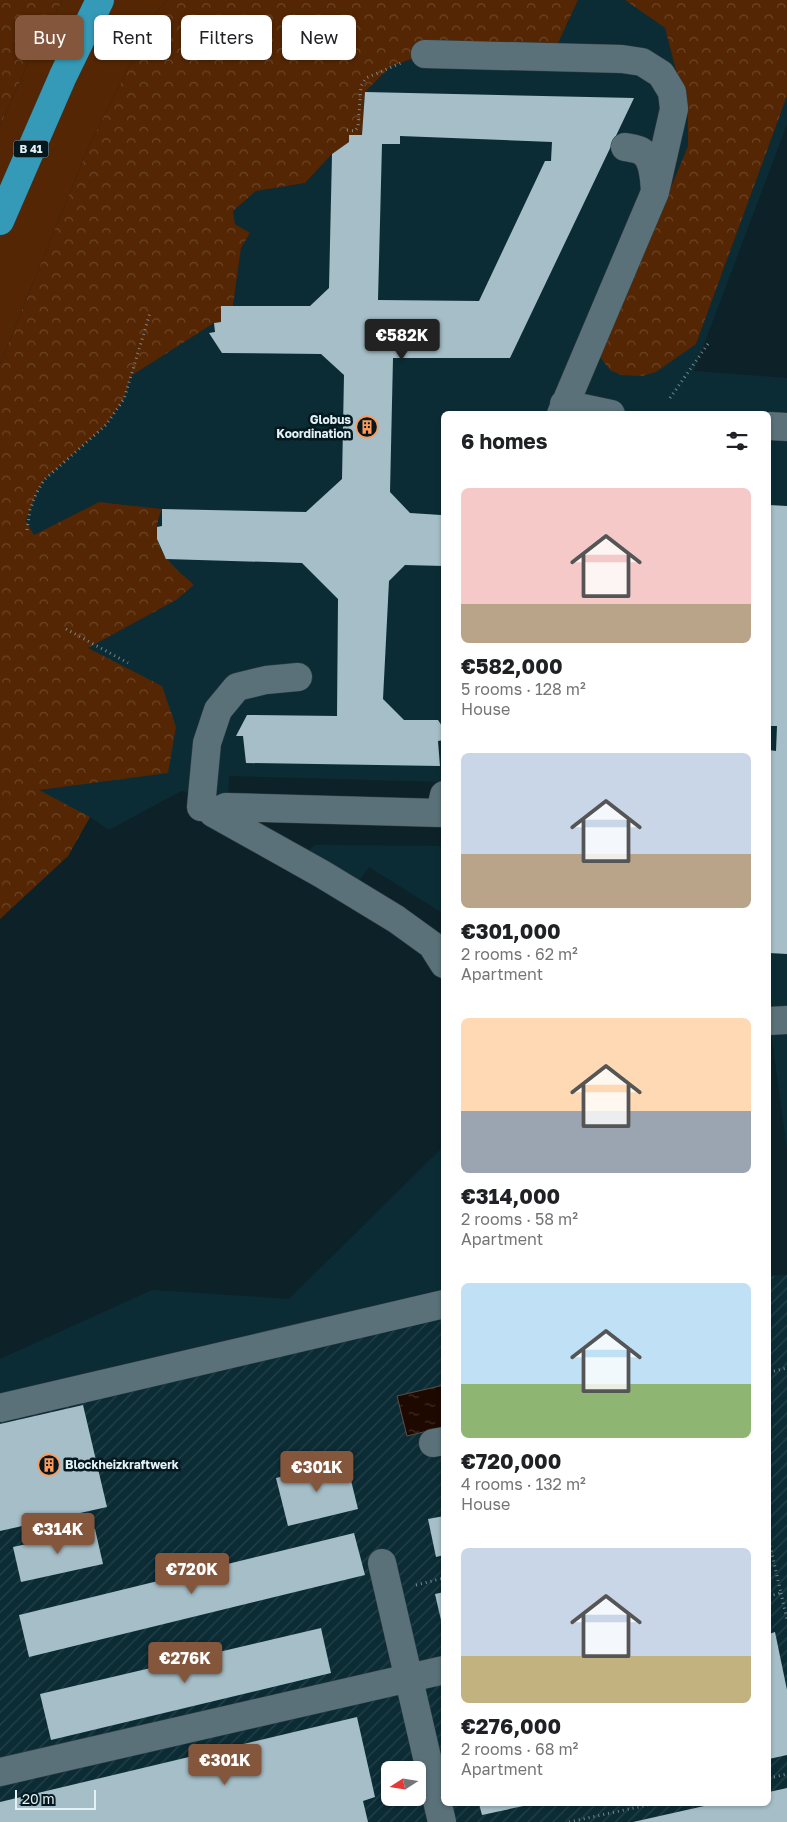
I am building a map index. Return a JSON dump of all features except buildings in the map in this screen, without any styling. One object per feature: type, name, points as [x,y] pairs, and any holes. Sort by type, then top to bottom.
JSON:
[{"type":"highway","name":"B 41","points":[[0,221],[63,76],[100,0]]},
{"type":"highway","points":[[63,76],[108,0]]},
{"type":"street","points":[[424,54],[622,58],[642,62],[661,74],[672,92],[674,110],[655,192],[562,409],[582,411]]},
{"type":"street","points":[[625,147],[641,151],[647,158],[654,173],[655,192]]},
{"type":"street","points":[[201,807],[207,744],[218,710],[237,687],[266,680],[298,677]]},
{"type":"street","points":[[441,809],[440,814],[226,808],[213,813],[322,874],[396,919],[432,945],[441,959]]},
{"type":"street","points":[[771,1021],[787,1020]]},
{"type":"street","points":[[0,1408],[441,1305]]},
{"type":"street","points":[[382,1563],[442,1822]]},
{"type":"street","points":[[0,1772],[441,1671]]},
{"type":"path","points":[[347,130],[355,131],[358,126],[362,86],[366,78],[424,54]]},
{"type":"path","points":[[27,530],[33,502],[44,480],[106,425],[124,400],[150,312]]},
{"type":"path","points":[[670,398],[710,341]]},
{"type":"path","points":[[66,629],[128,663]]},
{"type":"path","points":[[771,1372],[787,1368]]},
{"type":"path","points":[[771,1550],[787,1620]]},
{"type":"path","points":[[771,1596],[781,1594]]},
{"type":"path","points":[[771,1778],[787,1774]]},
{"type":"path","points":[[569,1822],[643,1806]]},
{"type":"shaded area","name":"Globus Koordination","points":[[578,0],[625,0],[665,28],[675,67],[688,103],[688,146],[600,357],[696,344],[787,96],[787,124],[694,371],[787,378],[787,1150],[771,1031],[771,411],[441,411],[441,782],[229,776],[228,799],[181,791],[109,830],[90,817],[68,856],[0,919],[0,815],[162,686],[88,648],[176,600],[194,585],[166,559],[157,539],[157,527],[162,509],[99,502],[34,535],[26,521],[36,494],[44,480],[107,425],[124,399],[131,376],[214,323],[221,306],[233,306],[241,248],[250,233],[235,224],[233,211],[256,191],[305,183],[332,154],[348,142],[349,135],[361,134],[365,92],[390,67],[425,54],[567,25]]},
{"type":"shaded area","points":[[315,845],[441,846],[441,912],[369,867],[358,882],[306,853]]},
{"type":"shaded area","points":[[441,1149],[441,1316],[0,1415],[0,1359],[152,1290],[289,1299]]},
{"type":"shaded area","points":[[787,1275],[787,1822],[0,1822],[0,1415],[441,1316],[441,1806],[771,1806],[771,1276]]},
{"type":"green space","points":[[0,0],[63,0],[55,15],[15,15],[15,60],[30,60],[0,126]]},
{"type":"green space","points":[[63,0],[167,0],[155,15],[94,15],[94,60],[132,60],[88,148],[0,364],[0,126],[30,60],[84,60],[84,15],[55,15]]},
{"type":"green space","points":[[167,0],[578,0],[552,56],[425,54],[390,67],[365,92],[362,135],[349,135],[349,142],[332,154],[305,183],[256,191],[233,211],[235,224],[250,233],[241,248],[233,306],[221,306],[221,322],[214,323],[131,376],[124,399],[106,425],[44,480],[36,494],[26,521],[34,535],[99,502],[162,509],[157,526],[159,545],[174,567],[194,585],[176,600],[88,648],[162,686],[176,727],[168,773],[39,790],[90,817],[68,856],[0,919],[0,364],[88,148],[132,60],[171,60],[171,15],[155,15]]},
{"type":"green space","points":[[625,0],[787,0],[787,96],[696,344],[656,372],[642,376],[621,375],[610,370],[600,357],[688,146],[688,103],[675,67],[665,28]]},
{"type":"water","points":[[441,1386],[441,1428],[407,1436],[397,1396]]},
{"type":"place","name":"Globus Koordination","points":[[367,427]]},
{"type":"place","name":"Blockheizkraftwerk","points":[[49,1465]]}]
